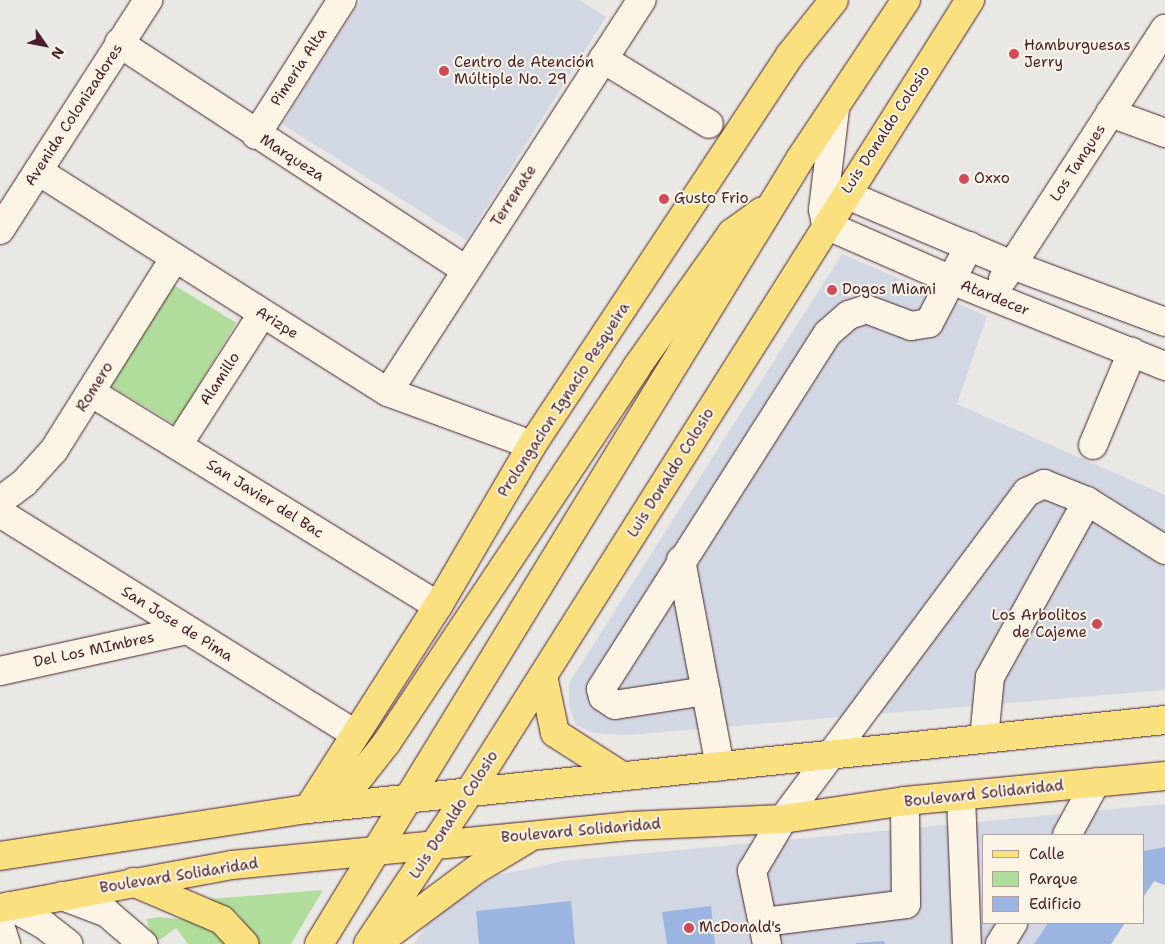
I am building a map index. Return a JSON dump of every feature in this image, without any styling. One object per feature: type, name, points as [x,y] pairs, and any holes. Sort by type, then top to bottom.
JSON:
[{"type":"main road","name":"Prolongacion Ignacio Pesqueira","points":[[308,810],[438,606],[532,445],[790,55],[834,0]]},
{"type":"main road","points":[[319,944],[377,854],[775,200],[906,0]]},
{"type":"main road","name":"Luis Donaldo Colosio","points":[[368,944],[436,845],[845,194],[970,0]]},
{"type":"main road","points":[[308,810],[354,784],[371,765],[647,352],[732,233],[775,200]]},
{"type":"main road","points":[[543,676],[555,733],[619,774]]},
{"type":"main road","points":[[0,856],[308,810],[470,791],[619,774],[720,766],[1165,720]]},
{"type":"main road","name":"Boulevard Solidaridad","points":[[3,913],[62,896],[232,865],[377,854],[436,845],[683,822],[783,819],[905,802],[1165,776]]},
{"type":"main road","points":[[377,944],[469,874],[534,836]]},
{"type":"main road","points":[[133,882],[222,920],[244,944]]},
{"type":"street","name":"Avenida Colonizadores","points":[[0,230],[148,0]]},
{"type":"street","name":"Pimeria Alta","points":[[256,135],[342,0]]},
{"type":"street","name":"Terrenate","points":[[388,392],[642,0]]},
{"type":"street","name":"Los Tanques","points":[[991,297],[1165,29]]},
{"type":"street","name":"Marqueza","points":[[119,43],[256,135],[466,270]]},
{"type":"street","points":[[604,59],[710,124]]},
{"type":"street","points":[[826,225],[823,209],[835,109]]},
{"type":"street","points":[[1110,113],[1165,133]]},
{"type":"street","name":"Arizpe","points":[[38,170],[174,259],[388,392],[532,445]]},
{"type":"street","points":[[845,194],[1012,265],[1165,322]]},
{"type":"street","name":"Atardecer","points":[[826,225],[991,297],[1165,366]]},
{"type":"street","points":[[706,691],[616,705],[603,697],[601,689],[681,560],[828,333],[849,315],[866,309],[911,326],[923,326],[933,317],[968,246]]},
{"type":"street","name":"Romero","points":[[0,501],[25,482],[54,450],[92,393],[174,259]]},
{"type":"street","name":"Alamillo","points":[[178,445],[262,314]]},
{"type":"street","points":[[1093,445],[1132,352]]},
{"type":"street","name":"San Javier del Bac","points":[[92,393],[438,606]]},
{"type":"street","points":[[905,802],[906,904],[765,933],[752,871],[783,819],[1027,492],[1044,484],[1087,501],[1165,550]]},
{"type":"street","points":[[984,739],[990,677],[1087,501]]},
{"type":"street","name":"San Jose de Pima","points":[[0,513],[355,734]]},
{"type":"street","points":[[681,560],[720,766]]},
{"type":"street","name":"Del Los MImbres","points":[[0,671],[187,630]]},
{"type":"street","points":[[1068,834],[1096,782]]},
{"type":"street","points":[[961,797],[967,944]]},
{"type":"street","points":[[62,896],[107,913],[143,944]]},
{"type":"street","points":[[6,944],[3,913],[44,925],[68,944]]},
{"type":"street","points":[[1000,944],[1012,924]]},
{"type":"shaded area","name":"Centro de Atención Múltiple No. 29","points":[[360,0],[579,0],[606,17],[466,240],[282,124]]},
{"type":"shaded area","points":[[842,254],[987,316],[957,404],[1165,495],[1165,690],[627,735],[594,733],[576,725],[569,707],[569,683]]},
{"type":"shaded area","points":[[1165,804],[1165,885],[1154,881],[1145,894],[1145,834],[982,834],[982,924],[1124,924],[1111,944],[414,944],[435,913],[498,875],[564,861]]},
{"type":"green space","points":[[172,284],[236,323],[175,425],[111,386]]},
{"type":"green space","points":[[323,890],[291,944],[259,944],[238,914],[209,899]]},
{"type":"green space","points":[[160,917],[188,920],[211,930],[225,944],[188,944],[176,928],[161,939],[154,940],[146,919]]},
{"type":"building","points":[[1165,847],[1165,885],[1154,881],[1145,894],[1145,851]]},
{"type":"building","points":[[571,901],[575,944],[479,944],[476,911]]},
{"type":"building","name":"McDonald's","points":[[711,906],[715,944],[667,944],[662,912]]},
{"type":"building","points":[[1047,924],[1124,924],[1111,944],[1034,944]]},
{"type":"building","points":[[884,941],[885,944],[856,944],[856,943]]},
{"type":"place","name":"Hamburguesas Jerry","points":[[1014,54]]},
{"type":"place","name":"Centro de Atención Múltiple No. 29","points":[[444,71]]},
{"type":"place","name":"Oxxo","points":[[964,179]]},
{"type":"place","name":"Gusto Frio","points":[[664,199]]},
{"type":"place","name":"Dogos Miami","points":[[832,290]]},
{"type":"place","name":"Los Arbolitos de Cajeme","points":[[1097,624]]},
{"type":"place","name":"McDonald's","points":[[689,928]]}]
